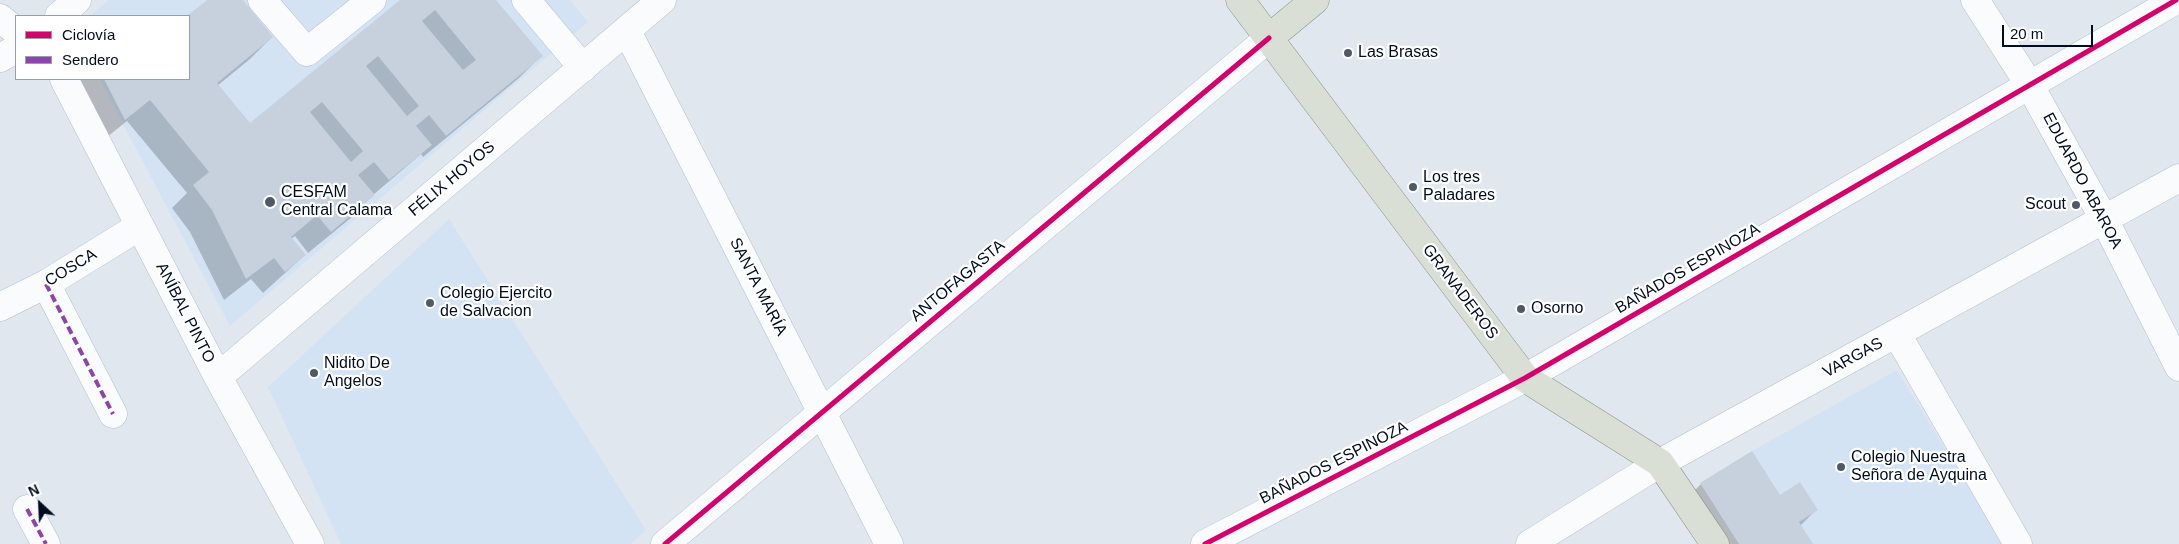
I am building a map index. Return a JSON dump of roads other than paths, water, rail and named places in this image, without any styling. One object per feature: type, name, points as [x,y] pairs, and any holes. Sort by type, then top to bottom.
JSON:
[{"type":"main road","name":"GRANADEROS","points":[[1240,0],[1525,378],[1660,463],[1715,544]]},
{"type":"main road","name":"ANTOFAGASTA","points":[[1269,38],[1315,0]]},
{"type":"street","points":[[60,15],[77,0]]},
{"type":"street","points":[[262,0],[307,52],[372,0]]},
{"type":"street","points":[[526,0],[583,68]]},
{"type":"street","name":"FÉLIX HOYOS","points":[[218,378],[662,0]]},
{"type":"street","name":"EDUARDO ABAROA","points":[[1975,0],[2030,84],[2104,219],[2179,367]]},
{"type":"street","name":"BAÑADOS ESPINOZA","points":[[1205,544],[1525,378],[2171,1]]},
{"type":"street","points":[[0,18],[15,31]]},
{"type":"street","name":"SANTA MARÍA","points":[[627,31],[889,544]]},
{"type":"street","name":"ANTOFAGASTA","points":[[665,544],[1269,38]]},
{"type":"street","points":[[0,58],[15,50]]},
{"type":"street","name":"ANÍBAL PINTO","points":[[65,80],[218,378],[310,544]]},
{"type":"street","name":"VARGAS","points":[[1530,544],[1660,463],[2179,178]]},
{"type":"street","name":"COSCA","points":[[0,307],[46,284],[140,226]]},
{"type":"street","points":[[46,284],[113,414]]},
{"type":"street","points":[[1897,334],[2018,544]]},
{"type":"street","points":[[27,509],[46,544]]},
{"type":"place","name":"Las Brasas","points":[[1348,53]]},
{"type":"place","name":"Los tres Paladares","points":[[1413,187]]},
{"type":"place","name":"CESFAM Central Calama","points":[[270,202]]},
{"type":"place","name":"Scout","points":[[2076,205]]},
{"type":"place","name":"Colegio Ejercito de Salvacion","points":[[430,303]]},
{"type":"place","name":"Osorno","points":[[1521,309]]},
{"type":"place","name":"Nidito De Angelos","points":[[314,373]]},
{"type":"place","name":"Colegio Nuestra Señora de Ayquina","points":[[1841,467]]}]
